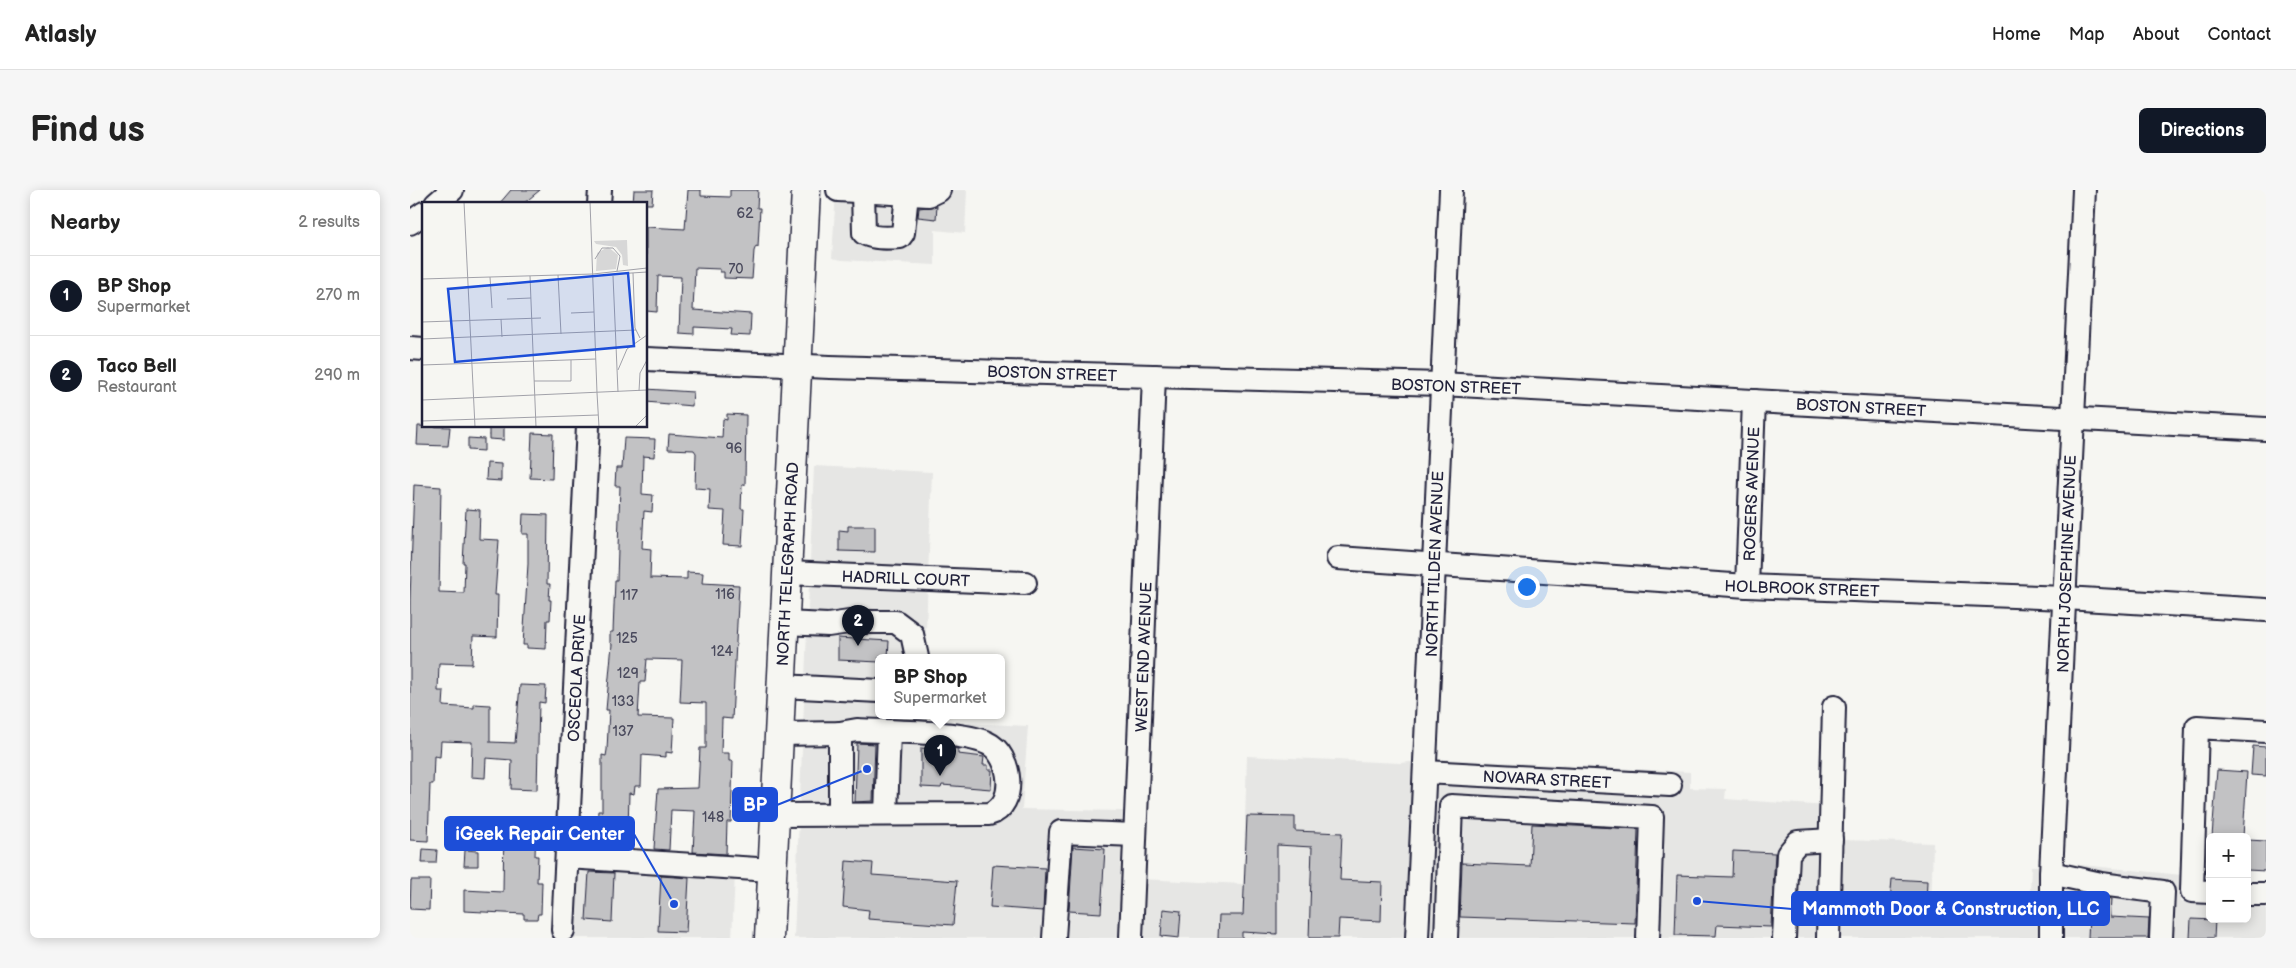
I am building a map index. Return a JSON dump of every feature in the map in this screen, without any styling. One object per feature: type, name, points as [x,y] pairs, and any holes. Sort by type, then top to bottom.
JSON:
[{"type":"main road","name":"NORTH TELEGRAPH ROAD","points":[[769,938],[806,190]]},
{"type":"street","points":[[438,202],[452,190]]},
{"type":"street","points":[[838,190],[907,194],[929,194],[939,190]]},
{"type":"street","name":"NORTH TILDEN AVENUE","points":[[1417,938],[1451,190]]},
{"type":"street","name":"NORTH JOSEPHINE AVENUE","points":[[2051,938],[2051,873],[2084,190]]},
{"type":"street","points":[[863,191],[864,233],[869,236],[894,238],[900,238],[904,233],[907,194]]},
{"type":"street","points":[[410,223],[422,214]]},
{"type":"street","name":"BOSTON STREET","points":[[648,359],[798,366],[1441,384],[2266,429]]},
{"type":"street","name":"WEST END AVENUE","points":[[1131,938],[1154,376]]},
{"type":"street","name":"ROGERS AVENUE","points":[[1746,586],[1754,401]]},
{"type":"street","name":"OSCEOLA DRIVE","points":[[563,930],[588,428]]},
{"type":"street","name":"HOLBROOK STREET","points":[[1338,558],[1746,586],[2065,598],[2266,610]]},
{"type":"street","name":"HADRILL COURT","points":[[787,573],[1025,583]]},
{"type":"street","points":[[784,623],[828,625],[849,622],[896,622],[912,634],[916,654]]},
{"type":"street","points":[[781,686],[875,691]]},
{"type":"street","points":[[1828,938],[1834,706]]},
{"type":"street","points":[[2206,892],[2192,891],[2197,728],[2266,731]]},
{"type":"street","points":[[775,815],[989,814],[998,812],[1004,803],[1008,787],[1003,758],[993,746],[986,742],[965,737],[857,730],[840,733],[779,734]]},
{"type":"street","points":[[886,814],[889,732]]},
{"type":"street","points":[[840,733],[840,814]]},
{"type":"street","name":"NOVARA STREET","points":[[1425,772],[1662,785],[1652,817]]},
{"type":"street","points":[[1509,777],[1509,808]]},
{"type":"street","points":[[1553,811],[1554,779]]},
{"type":"street","points":[[1446,938],[1451,806],[1652,817],[1648,938]]},
{"type":"street","points":[[1054,938],[1061,832],[1135,835]]},
{"type":"street","points":[[1784,938],[1788,854],[1798,842],[1831,840]]},
{"type":"street","points":[[1421,854],[1449,855]]},
{"type":"street","points":[[567,857],[772,870]]},
{"type":"street","points":[[2051,873],[2101,884],[2163,892],[2161,938]]},
{"type":"street","points":[[2251,894],[2266,894]]},
{"type":"shaded area","points":[[836,190],[967,190],[965,233],[935,230],[935,265],[832,258]]},
{"type":"shaded area","points":[[814,466],[932,472],[925,654],[875,654],[875,719],[923,719],[923,721],[1028,726],[1022,809],[1123,811],[1120,878],[1243,884],[1247,756],[1400,763],[1440,759],[1690,772],[1690,788],[1726,789],[1725,799],[1843,807],[1842,840],[1933,843],[1931,910],[2029,917],[2031,866],[2071,864],[2182,875],[2180,902],[2206,903],[2206,923],[2251,923],[2251,905],[2266,906],[2266,938],[794,938]]},
{"type":"shaded area","points":[[576,861],[735,874],[732,938],[570,938]]},
{"type":"building","points":[[511,190],[540,190],[525,202],[501,202]]},
{"type":"building","points":[[634,190],[653,190],[652,204],[648,204],[648,202],[633,202]]},
{"type":"building","points":[[688,190],[701,190],[701,196],[730,197],[730,190],[758,190],[757,208],[760,208],[758,247],[756,246],[754,251],[752,279],[724,278],[724,272],[720,272],[720,269],[695,268],[693,310],[751,314],[750,336],[731,335],[732,329],[694,327],[694,334],[679,333],[681,277],[658,276],[657,312],[648,311],[648,227],[685,229]]},
{"type":"building","points":[[937,206],[936,219],[918,217],[919,208]]},
{"type":"building","points":[[648,389],[693,392],[692,406],[648,402]]},
{"type":"building","points":[[727,414],[746,415],[745,485],[742,485],[741,509],[744,509],[742,546],[723,545],[725,511],[709,510],[710,489],[695,488],[696,453],[694,450],[668,449],[669,434],[722,438],[723,419],[727,420]]},
{"type":"building","points":[[418,426],[422,426],[422,428],[450,428],[448,446],[417,445]]},
{"type":"building","points":[[489,428],[504,428],[504,440],[489,439]]},
{"type":"building","points":[[532,433],[553,434],[552,479],[530,478]]},
{"type":"building","points":[[468,438],[484,439],[484,451],[468,450]]},
{"type":"building","points":[[624,438],[655,439],[654,457],[643,456],[642,494],[653,495],[652,512],[644,511],[642,548],[651,549],[650,578],[687,579],[687,572],[703,573],[702,583],[739,585],[732,719],[722,718],[721,753],[729,753],[729,761],[733,761],[731,822],[727,822],[726,854],[693,852],[695,811],[671,810],[669,850],[654,849],[658,789],[698,788],[700,748],[706,748],[706,703],[680,702],[682,660],[647,659],[645,682],[640,682],[638,717],[674,718],[672,753],[666,752],[666,757],[642,755],[641,786],[635,786],[634,794],[629,793],[628,830],[630,830],[630,848],[600,846],[601,824],[597,824],[598,811],[602,811],[602,755],[606,756],[607,750],[609,710],[606,710],[612,644],[610,643],[610,632],[613,632],[615,580],[617,580],[620,486],[615,486],[616,468],[622,468]]},
{"type":"building","points":[[487,463],[501,464],[501,481],[486,480]]},
{"type":"building","points":[[414,485],[441,487],[439,592],[464,593],[465,563],[463,563],[466,509],[480,510],[479,539],[499,540],[495,595],[498,595],[497,637],[473,636],[472,664],[439,663],[438,691],[444,691],[443,706],[474,708],[474,704],[490,705],[490,742],[515,743],[520,685],[546,686],[545,703],[539,702],[537,790],[511,789],[512,760],[486,758],[485,778],[471,777],[472,742],[441,741],[440,757],[434,756],[433,784],[430,784],[428,841],[410,840],[410,600]]},
{"type":"building","points":[[523,514],[548,515],[547,584],[550,584],[549,600],[551,600],[550,620],[547,620],[546,649],[527,648],[527,645],[523,645],[528,534],[522,534]]},
{"type":"building","points":[[848,526],[875,526],[875,552],[839,551],[839,530],[848,531]]},
{"type":"building","points":[[838,638],[889,641],[888,654],[875,654],[875,662],[838,660]]},
{"type":"building","points":[[857,743],[875,744],[873,801],[855,802]]},
{"type":"building","points":[[2253,746],[2266,747],[2266,776],[2251,775]]},
{"type":"building","points":[[943,747],[958,749],[958,754],[984,757],[983,765],[988,765],[988,770],[992,770],[991,789],[942,785],[941,788],[921,787],[921,748],[943,750]]},
{"type":"building","points":[[2217,770],[2247,772],[2243,833],[2212,833]]},
{"type":"building","points":[[1247,816],[1295,817],[1295,831],[1342,833],[1340,880],[1382,882],[1381,921],[1339,919],[1338,938],[1309,938],[1312,847],[1277,845],[1277,934],[1242,932],[1242,938],[1218,938],[1219,915],[1243,915]]},
{"type":"building","points":[[1532,824],[1638,829],[1635,923],[1460,917],[1462,863],[1530,866]]},
{"type":"building","points":[[504,825],[536,826],[535,856],[538,856],[537,882],[542,882],[541,914],[538,914],[537,919],[524,919],[524,914],[464,911],[464,890],[503,892]]},
{"type":"building","points":[[2251,840],[2266,841],[2266,871],[2251,870]]},
{"type":"building","points":[[1073,847],[1105,849],[1101,913],[1069,911]]},
{"type":"building","points":[[423,849],[437,850],[436,863],[422,863]]},
{"type":"building","points":[[465,850],[478,851],[478,866],[464,866]]},
{"type":"building","points":[[1733,851],[1775,853],[1771,927],[1717,925],[1716,936],[1675,935],[1677,875],[1732,877]]},
{"type":"building","points":[[846,861],[873,863],[872,875],[957,881],[953,925],[868,919],[869,910],[843,907]]},
{"type":"building","points":[[993,865],[1045,868],[1043,911],[990,907]]},
{"type":"building","points":[[589,872],[614,873],[612,922],[586,920]]},
{"type":"building","points":[[661,876],[689,878],[686,932],[658,931]]},
{"type":"building","points":[[1892,879],[1927,881],[1926,904],[1890,902]]},
{"type":"building","points":[[411,880],[430,880],[429,910],[410,909]]},
{"type":"building","points":[[2090,895],[2111,899],[2110,917],[2149,919],[2148,938],[2088,938]]},
{"type":"building","points":[[1163,909],[1181,911],[1179,938],[1161,936]]},
{"type":"building","points":[[2191,919],[2206,920],[2206,923],[2215,923],[2214,938],[2190,938]]},
{"type":"place","name":"Taco Bell","points":[[858,646]]},
{"type":"place","name":"BP","points":[[867,769]]},
{"type":"place","name":"BP Shop","points":[[940,776]]},
{"type":"place","name":"Mammoth Door & Construction, LLC","points":[[1697,901]]},
{"type":"place","name":"iGeek Repair Center","points":[[674,904]]}]
